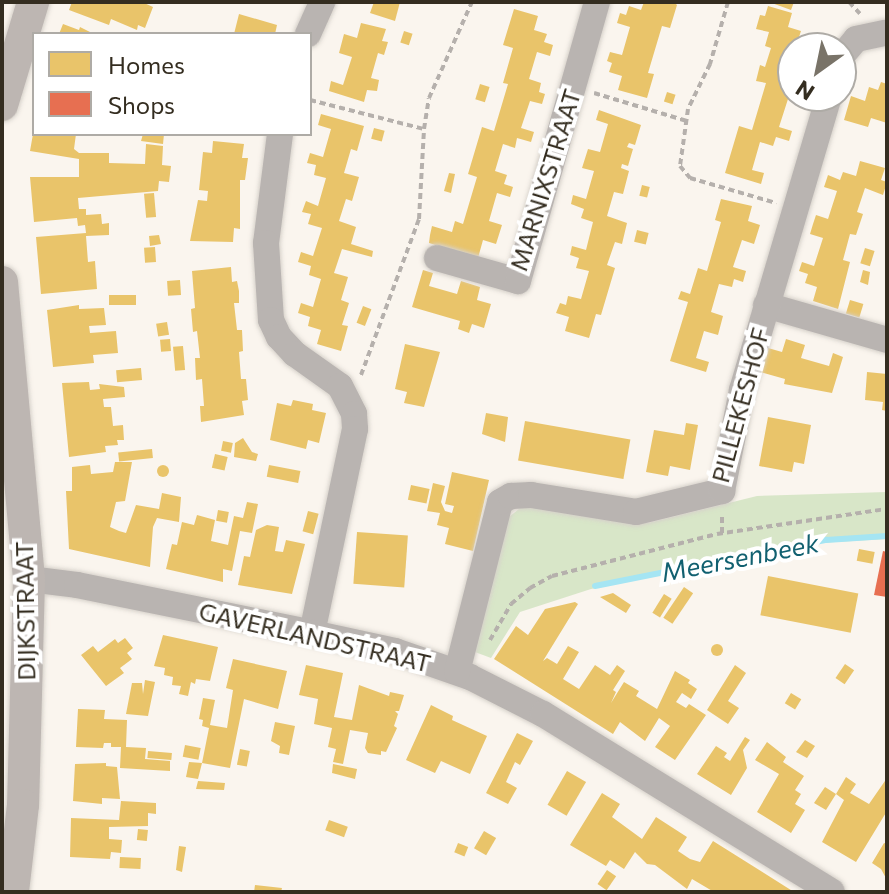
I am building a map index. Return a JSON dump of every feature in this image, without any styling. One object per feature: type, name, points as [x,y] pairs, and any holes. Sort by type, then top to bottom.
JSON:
[{"type":"main road","points":[[2,105],[33,2]]},
{"type":"main road","name":"DIJKSTRAAT","points":[[2,282],[29,579],[23,805],[13,892]]},
{"type":"street","points":[[309,32],[322,2]]},
{"type":"street","name":"MARNIXSTRAAT","points":[[437,258],[518,281],[597,2]]},
{"type":"street","points":[[857,39],[886,31]]},
{"type":"street","points":[[824,112],[766,305],[887,340]]},
{"type":"street","points":[[280,136],[266,243],[271,320],[279,337],[295,354],[340,386],[350,401],[355,429],[312,633]]},
{"type":"street","name":"PILLEKESHOF","points":[[463,674],[500,502],[511,496],[531,495],[636,512],[722,491],[742,390],[766,305]]},
{"type":"street","name":"GAVERLANDSTRAAT","points":[[29,579],[77,585],[395,651],[463,674],[543,714],[832,892]]},
{"type":"path","points":[[350,401],[419,219],[424,129],[429,98],[472,2]]},
{"type":"path","points":[[728,2],[687,121],[679,159],[690,178],[794,208]]},
{"type":"path","points":[[574,87],[687,121]]},
{"type":"path","points":[[312,101],[424,129]]},
{"type":"path","points":[[463,674],[511,604],[530,588],[552,576],[717,534],[887,509]]},
{"type":"green space","points":[[887,492],[887,539],[818,543],[591,589],[520,612],[491,658],[475,652],[504,521],[524,505],[648,523],[757,496]]},
{"type":"building: Homes","points":[[72,2],[142,2],[153,7],[145,28],[138,25],[137,30],[111,19],[109,25],[69,10]]},
{"type":"building: Homes","points":[[374,2],[400,2],[395,21],[370,13]]},
{"type":"building: Homes","points":[[644,2],[674,2],[677,5],[670,28],[662,26],[648,73],[654,74],[647,98],[618,90],[622,76],[609,72],[612,63],[607,61],[610,52],[622,55],[630,27],[617,23],[620,13],[626,15],[629,6],[641,10]]},
{"type":"building: Homes","points":[[769,2],[794,2],[791,10]]},
{"type":"building: Homes","points":[[768,6],[792,13],[788,27],[801,31],[777,32],[777,112],[784,112],[779,127],[792,131],[789,141],[776,137],[773,146],[760,142],[752,170],[764,173],[761,184],[725,173],[739,126],[752,130],[766,83],[756,81],[760,65],[765,67],[771,48],[765,46],[769,32],[756,29],[760,15],[765,16]]},
{"type":"building: Homes","points":[[514,9],[538,16],[534,30],[547,34],[544,42],[553,45],[550,56],[537,52],[529,79],[541,83],[539,92],[545,94],[542,104],[530,101],[521,128],[534,132],[531,142],[517,138],[515,148],[503,144],[495,171],[507,175],[504,184],[513,187],[510,197],[497,193],[489,221],[502,225],[496,244],[483,240],[478,258],[429,243],[430,235],[432,226],[452,232],[455,221],[463,224],[477,177],[468,174],[482,127],[494,131],[508,84],[503,83],[513,48],[503,45]]},
{"type":"building: Homes","points":[[239,14],[277,25],[275,32],[234,32]]},
{"type":"building: Homes","points":[[361,23],[386,29],[382,41],[388,42],[384,55],[378,53],[371,78],[379,80],[377,91],[367,90],[364,102],[329,91],[331,81],[343,85],[352,57],[339,53],[344,34],[357,38]]},
{"type":"building: Homes","points":[[63,24],[90,32],[60,32]]},
{"type":"building: Homes","points":[[404,31],[413,34],[409,45],[400,42]]},
{"type":"building: Homes","points":[[881,82],[887,84],[887,123],[871,118],[868,127],[844,120],[846,112],[857,112],[857,98],[865,101],[869,87],[878,90]]},
{"type":"building: Homes","points":[[480,84],[490,87],[485,102],[475,99]]},
{"type":"building: Homes","points":[[667,92],[676,95],[672,104],[664,102]]},
{"type":"building: Homes","points":[[599,110],[641,125],[635,145],[629,143],[627,147],[633,149],[628,166],[622,164],[621,168],[629,171],[623,194],[614,192],[607,216],[627,223],[622,244],[615,242],[607,265],[615,268],[601,315],[596,314],[589,338],[565,331],[569,317],[556,313],[560,303],[566,305],[568,296],[581,299],[589,271],[576,268],[579,258],[570,255],[572,246],[586,250],[593,222],[581,218],[584,209],[571,204],[573,195],[586,199],[594,171],[582,168],[588,149],[600,152],[608,124],[596,120]]},
{"type":"building: Homes","points":[[321,114],[364,126],[357,151],[351,149],[344,173],[359,177],[352,201],[346,199],[339,221],[356,227],[351,244],[373,251],[372,257],[342,249],[334,273],[348,277],[341,300],[349,303],[342,325],[348,326],[341,351],[317,344],[321,330],[308,326],[310,317],[298,313],[301,303],[313,307],[321,279],[309,275],[311,266],[298,262],[301,252],[313,256],[322,228],[308,224],[311,214],[302,212],[306,201],[318,206],[326,178],[314,175],[316,165],[307,163],[310,153],[323,157],[331,129],[318,125]]},
{"type":"building: Homes","points":[[374,128],[385,131],[382,141],[371,139]]},
{"type":"building: Homes","points":[[33,136],[76,136],[74,149],[79,153],[109,153],[109,163],[145,164],[146,144],[163,146],[162,165],[171,166],[169,182],[159,181],[158,191],[78,198],[79,209],[86,209],[86,215],[101,214],[102,224],[109,223],[109,235],[86,236],[88,262],[95,261],[97,289],[41,294],[36,237],[86,233],[85,225],[78,226],[77,218],[34,222],[30,177],[79,177],[79,159],[30,151]]},
{"type":"building: Homes","points":[[142,136],[164,136],[163,144],[141,141]]},
{"type":"building: Homes","points":[[213,141],[244,144],[242,158],[248,158],[245,180],[240,180],[240,229],[234,228],[233,242],[190,241],[198,200],[207,201],[208,191],[199,190],[203,152],[212,153]]},
{"type":"building: Homes","points":[[860,161],[885,168],[881,180],[887,182],[883,195],[865,188],[857,212],[863,214],[856,235],[850,234],[843,260],[850,262],[838,309],[813,301],[817,287],[805,283],[808,274],[799,271],[802,262],[814,266],[823,238],[810,234],[816,215],[828,219],[837,191],[824,187],[828,175],[840,180],[843,172],[856,176]]},
{"type":"building: Homes","points":[[449,173],[455,174],[451,193],[444,191]]},
{"type":"building: Homes","points":[[642,185],[650,187],[647,198],[639,196]]},
{"type":"building: Homes","points":[[154,193],[156,217],[146,218],[144,194]]},
{"type":"building: Homes","points":[[721,199],[752,206],[748,221],[760,225],[754,244],[742,240],[733,267],[746,271],[743,282],[734,279],[732,287],[719,284],[711,312],[723,316],[718,335],[704,331],[696,358],[709,362],[706,372],[670,361],[688,302],[678,299],[681,291],[690,294],[698,268],[707,271],[721,222],[715,220]]},
{"type":"building: Homes","points":[[637,230],[649,233],[646,245],[634,242]]},
{"type":"building: Homes","points":[[159,235],[161,244],[150,246],[149,236]]},
{"type":"building: Homes","points":[[155,247],[156,262],[145,263],[144,248]]},
{"type":"building: Homes","points":[[865,248],[875,251],[870,266],[860,263]]},
{"type":"building: Homes","points":[[231,267],[232,282],[237,281],[239,291],[239,303],[234,303],[237,330],[242,330],[243,351],[239,352],[241,379],[246,379],[248,400],[242,401],[244,415],[201,422],[200,406],[204,406],[202,379],[196,380],[195,358],[200,358],[197,331],[193,332],[192,271]]},
{"type":"building: Homes","points":[[423,270],[433,273],[429,286],[457,294],[461,281],[480,287],[477,300],[491,304],[484,328],[472,324],[469,333],[458,329],[460,321],[412,307]]},
{"type":"building: Homes","points":[[863,270],[870,272],[868,285],[860,282]]},
{"type":"building: Homes","points":[[180,280],[181,295],[168,296],[167,281]]},
{"type":"building: Homes","points":[[109,295],[136,295],[136,305],[109,305]]},
{"type":"building: Homes","points":[[850,300],[863,304],[859,317],[846,313]]},
{"type":"building: Homes","points":[[79,305],[79,309],[104,308],[106,325],[89,326],[90,333],[116,331],[118,353],[93,355],[94,363],[53,367],[47,310]]},
{"type":"building: Homes","points":[[363,306],[371,309],[365,326],[357,323]]},
{"type":"building: Homes","points":[[167,322],[169,335],[158,337],[156,324]]},
{"type":"building: Homes","points":[[170,339],[171,351],[161,352],[160,340]]},
{"type":"building: Homes","points":[[786,339],[805,345],[801,358],[829,366],[833,353],[843,357],[832,393],[784,384],[785,379],[760,372],[768,348],[782,352]]},
{"type":"building: Homes","points":[[405,344],[440,352],[424,407],[404,403],[407,392],[395,389]]},
{"type":"building: Homes","points":[[183,346],[185,370],[175,371],[173,347]]},
{"type":"building: Homes","points":[[141,368],[142,380],[117,382],[116,370]]},
{"type":"building: Homes","points":[[867,372],[887,374],[887,411],[882,410],[883,402],[865,400]]},
{"type":"building: Homes","points":[[89,382],[90,390],[100,389],[99,384],[124,387],[125,397],[103,399],[104,407],[111,407],[113,426],[123,425],[124,440],[117,440],[118,445],[105,446],[106,452],[69,457],[62,383]]},
{"type":"building: Homes","points":[[293,400],[313,404],[312,410],[326,413],[319,443],[308,440],[306,449],[270,440],[277,403],[291,406]]},
{"type":"building: Homes","points":[[486,413],[508,417],[505,442],[482,434]]},
{"type":"building: Homes","points":[[768,417],[811,425],[804,464],[794,462],[792,472],[759,466]]},
{"type":"building: Homes","points":[[525,421],[630,440],[623,479],[518,460]]},
{"type":"building: Homes","points":[[686,423],[698,425],[690,470],[670,466],[668,476],[646,472],[654,430],[684,435]]},
{"type":"building: Homes","points":[[243,438],[252,452],[258,454],[256,461],[234,457],[235,443]]},
{"type":"building: Homes","points":[[223,441],[233,443],[231,453],[221,451]]},
{"type":"building: Homes","points":[[152,449],[153,458],[119,462],[118,453]]},
{"type":"building: Homes","points":[[215,454],[228,457],[225,471],[212,468]]},
{"type":"building: Homes","points":[[115,462],[132,462],[125,501],[116,502],[110,527],[126,533],[136,505],[159,509],[162,493],[181,497],[179,522],[157,518],[153,527],[150,567],[69,549],[66,491],[72,491],[72,467],[90,465],[91,474],[113,472]]},
{"type":"building: Homes","points":[[163,465],[169,471],[163,477],[157,471]]},
{"type":"building: Homes","points":[[269,465],[300,471],[298,483],[267,477]]},
{"type":"building: Homes","points":[[452,472],[489,480],[473,551],[445,544],[449,528],[437,525],[440,513],[427,511],[433,483],[445,486],[441,502],[445,511],[452,513],[454,506],[445,504]]},
{"type":"building: Homes","points":[[411,485],[430,489],[426,504],[408,500]]},
{"type":"building: Homes","points":[[247,502],[258,504],[252,533],[240,531],[232,571],[223,569],[223,582],[166,569],[172,544],[177,545],[182,522],[194,525],[197,515],[215,520],[211,541],[228,545],[234,516],[243,518]]},
{"type":"building: Homes","points":[[218,510],[229,512],[227,523],[216,521]]},
{"type":"building: Homes","points":[[308,511],[319,514],[313,534],[303,531]]},
{"type":"building: Homes","points":[[267,525],[279,527],[275,551],[283,552],[286,540],[305,544],[292,594],[238,585],[244,556],[250,557],[256,530]]},
{"type":"building: Homes","points":[[357,532],[408,536],[404,587],[353,584]]},
{"type":"building: Homes","points":[[859,549],[875,552],[872,564],[857,561]]},
{"type":"building: Homes","points":[[768,576],[858,594],[851,633],[760,615]]},
{"type":"building: Homes","points":[[684,587],[693,593],[672,624],[663,618]]},
{"type":"building: Homes","points":[[613,593],[631,605],[626,613],[600,597]]},
{"type":"building: Homes","points":[[664,594],[672,599],[660,617],[652,613]]},
{"type":"building: Homes","points":[[575,602],[578,604],[543,661],[547,658],[557,664],[568,646],[579,652],[563,679],[579,689],[595,665],[610,675],[617,665],[625,671],[613,690],[616,692],[611,703],[624,682],[639,691],[636,696],[657,709],[675,671],[690,680],[688,683],[697,689],[691,699],[682,693],[676,702],[686,708],[689,704],[706,715],[675,760],[655,747],[670,726],[659,718],[645,741],[620,722],[613,734],[494,659],[516,626],[528,635],[545,609]]},
{"type":"building: Homes","points":[[163,635],[218,647],[210,681],[196,679],[195,684],[191,682],[188,696],[179,694],[181,686],[172,685],[173,677],[164,675],[165,668],[154,666]]},
{"type":"building: Homes","points":[[125,638],[133,648],[127,653],[132,659],[120,668],[124,673],[106,686],[81,655],[93,646],[98,652],[115,639],[118,643]]},
{"type":"building: Homes","points":[[717,644],[723,650],[717,656],[711,650]]},
{"type":"building: Homes","points":[[233,659],[287,671],[278,709],[244,699],[230,768],[202,763],[209,728],[202,726],[203,720],[199,719],[203,698],[215,700],[210,725],[227,728],[233,690],[226,688]]},
{"type":"building: Homes","points":[[845,664],[854,670],[845,684],[835,678]]},
{"type":"building: Homes","points":[[306,665],[343,673],[334,717],[352,720],[359,685],[389,696],[390,692],[404,695],[399,711],[395,711],[398,714],[394,726],[397,728],[386,752],[381,751],[381,755],[368,753],[365,748],[368,733],[350,730],[343,764],[333,762],[336,749],[328,747],[332,728],[314,724],[318,699],[299,695]]},
{"type":"building: Homes","points":[[735,665],[746,673],[728,701],[739,708],[728,724],[707,710]]},
{"type":"building: Homes","points":[[145,680],[155,682],[148,716],[126,714],[132,683],[142,683],[143,694]]},
{"type":"building: Homes","points":[[791,693],[801,699],[795,709],[785,703]]},
{"type":"building: Homes","points":[[431,705],[453,716],[452,720],[487,736],[470,774],[441,761],[435,773],[406,760]]},
{"type":"building: Homes","points":[[78,709],[105,710],[104,719],[127,720],[126,747],[146,748],[145,759],[170,761],[170,771],[120,768],[121,747],[111,747],[111,743],[104,743],[103,748],[76,747]]},
{"type":"building: Homes","points":[[275,722],[295,726],[289,755],[279,753],[280,746],[271,741]]},
{"type":"building: Homes","points":[[517,733],[533,741],[520,765],[515,762],[506,782],[517,788],[508,804],[486,793]]},
{"type":"building: Homes","points":[[745,737],[750,740],[743,750],[747,768],[731,795],[697,774],[716,746],[727,753],[724,757],[730,761]]},
{"type":"building: Homes","points":[[805,740],[815,746],[807,758],[796,752]]},
{"type":"building: Homes","points":[[767,742],[786,757],[783,762],[804,776],[795,790],[801,794],[795,804],[805,810],[791,833],[757,812],[779,774],[755,760]]},
{"type":"building: Homes","points":[[185,745],[201,748],[198,760],[183,757]]},
{"type":"building: Homes","points":[[240,749],[250,751],[247,767],[237,765]]},
{"type":"building: Homes","points":[[148,751],[172,753],[171,760],[147,758]]},
{"type":"building: Homes","points":[[189,762],[202,763],[198,779],[186,777]]},
{"type":"building: Homes","points":[[106,763],[106,766],[117,767],[120,799],[102,798],[102,804],[73,801],[75,764]]},
{"type":"building: Homes","points":[[333,764],[357,769],[355,779],[332,773]]},
{"type":"building: Homes","points":[[567,771],[586,782],[567,816],[548,805]]},
{"type":"building: Homes","points":[[846,777],[856,784],[850,793],[869,804],[887,778],[887,811],[856,862],[822,842],[844,800],[836,794]]},
{"type":"building: Homes","points":[[198,781],[225,783],[224,790],[196,789]]},
{"type":"building: Homes","points":[[825,787],[836,794],[826,810],[814,803]]},
{"type":"building: Homes","points":[[602,793],[620,804],[612,817],[642,839],[656,817],[687,837],[678,851],[690,859],[700,862],[713,841],[794,892],[714,892],[692,879],[687,889],[655,865],[647,864],[635,852],[624,869],[610,860],[606,866],[570,845]]},
{"type":"building: Homes","points":[[121,801],[156,803],[156,814],[148,813],[148,826],[109,827],[109,839],[122,840],[121,853],[111,852],[110,859],[70,857],[71,818],[119,820]]},
{"type":"building: Homes","points":[[329,820],[348,827],[344,837],[325,830]]},
{"type":"building: Homes","points":[[138,829],[148,830],[147,841],[137,840]]},
{"type":"building: Homes","points":[[484,831],[496,838],[486,855],[474,848]]},
{"type":"building: Homes","points":[[458,843],[468,847],[464,856],[454,852]]},
{"type":"building: Homes","points":[[884,843],[887,844],[887,880],[881,869],[872,863]]},
{"type":"building: Homes","points":[[179,846],[186,847],[182,872],[176,870]]},
{"type":"building: Homes","points":[[120,857],[141,858],[140,869],[119,868]]},
{"type":"building: Homes","points":[[607,870],[616,876],[607,890],[597,884]]},
{"type":"building: Homes","points":[[255,885],[282,888],[281,892],[254,892]]},
{"type":"building: Shops","points":[[883,551],[887,552],[887,597],[874,595]]},
{"type":"waterway","name":"Meersenbeek","points":[[595,586],[826,540],[887,536]]}]
